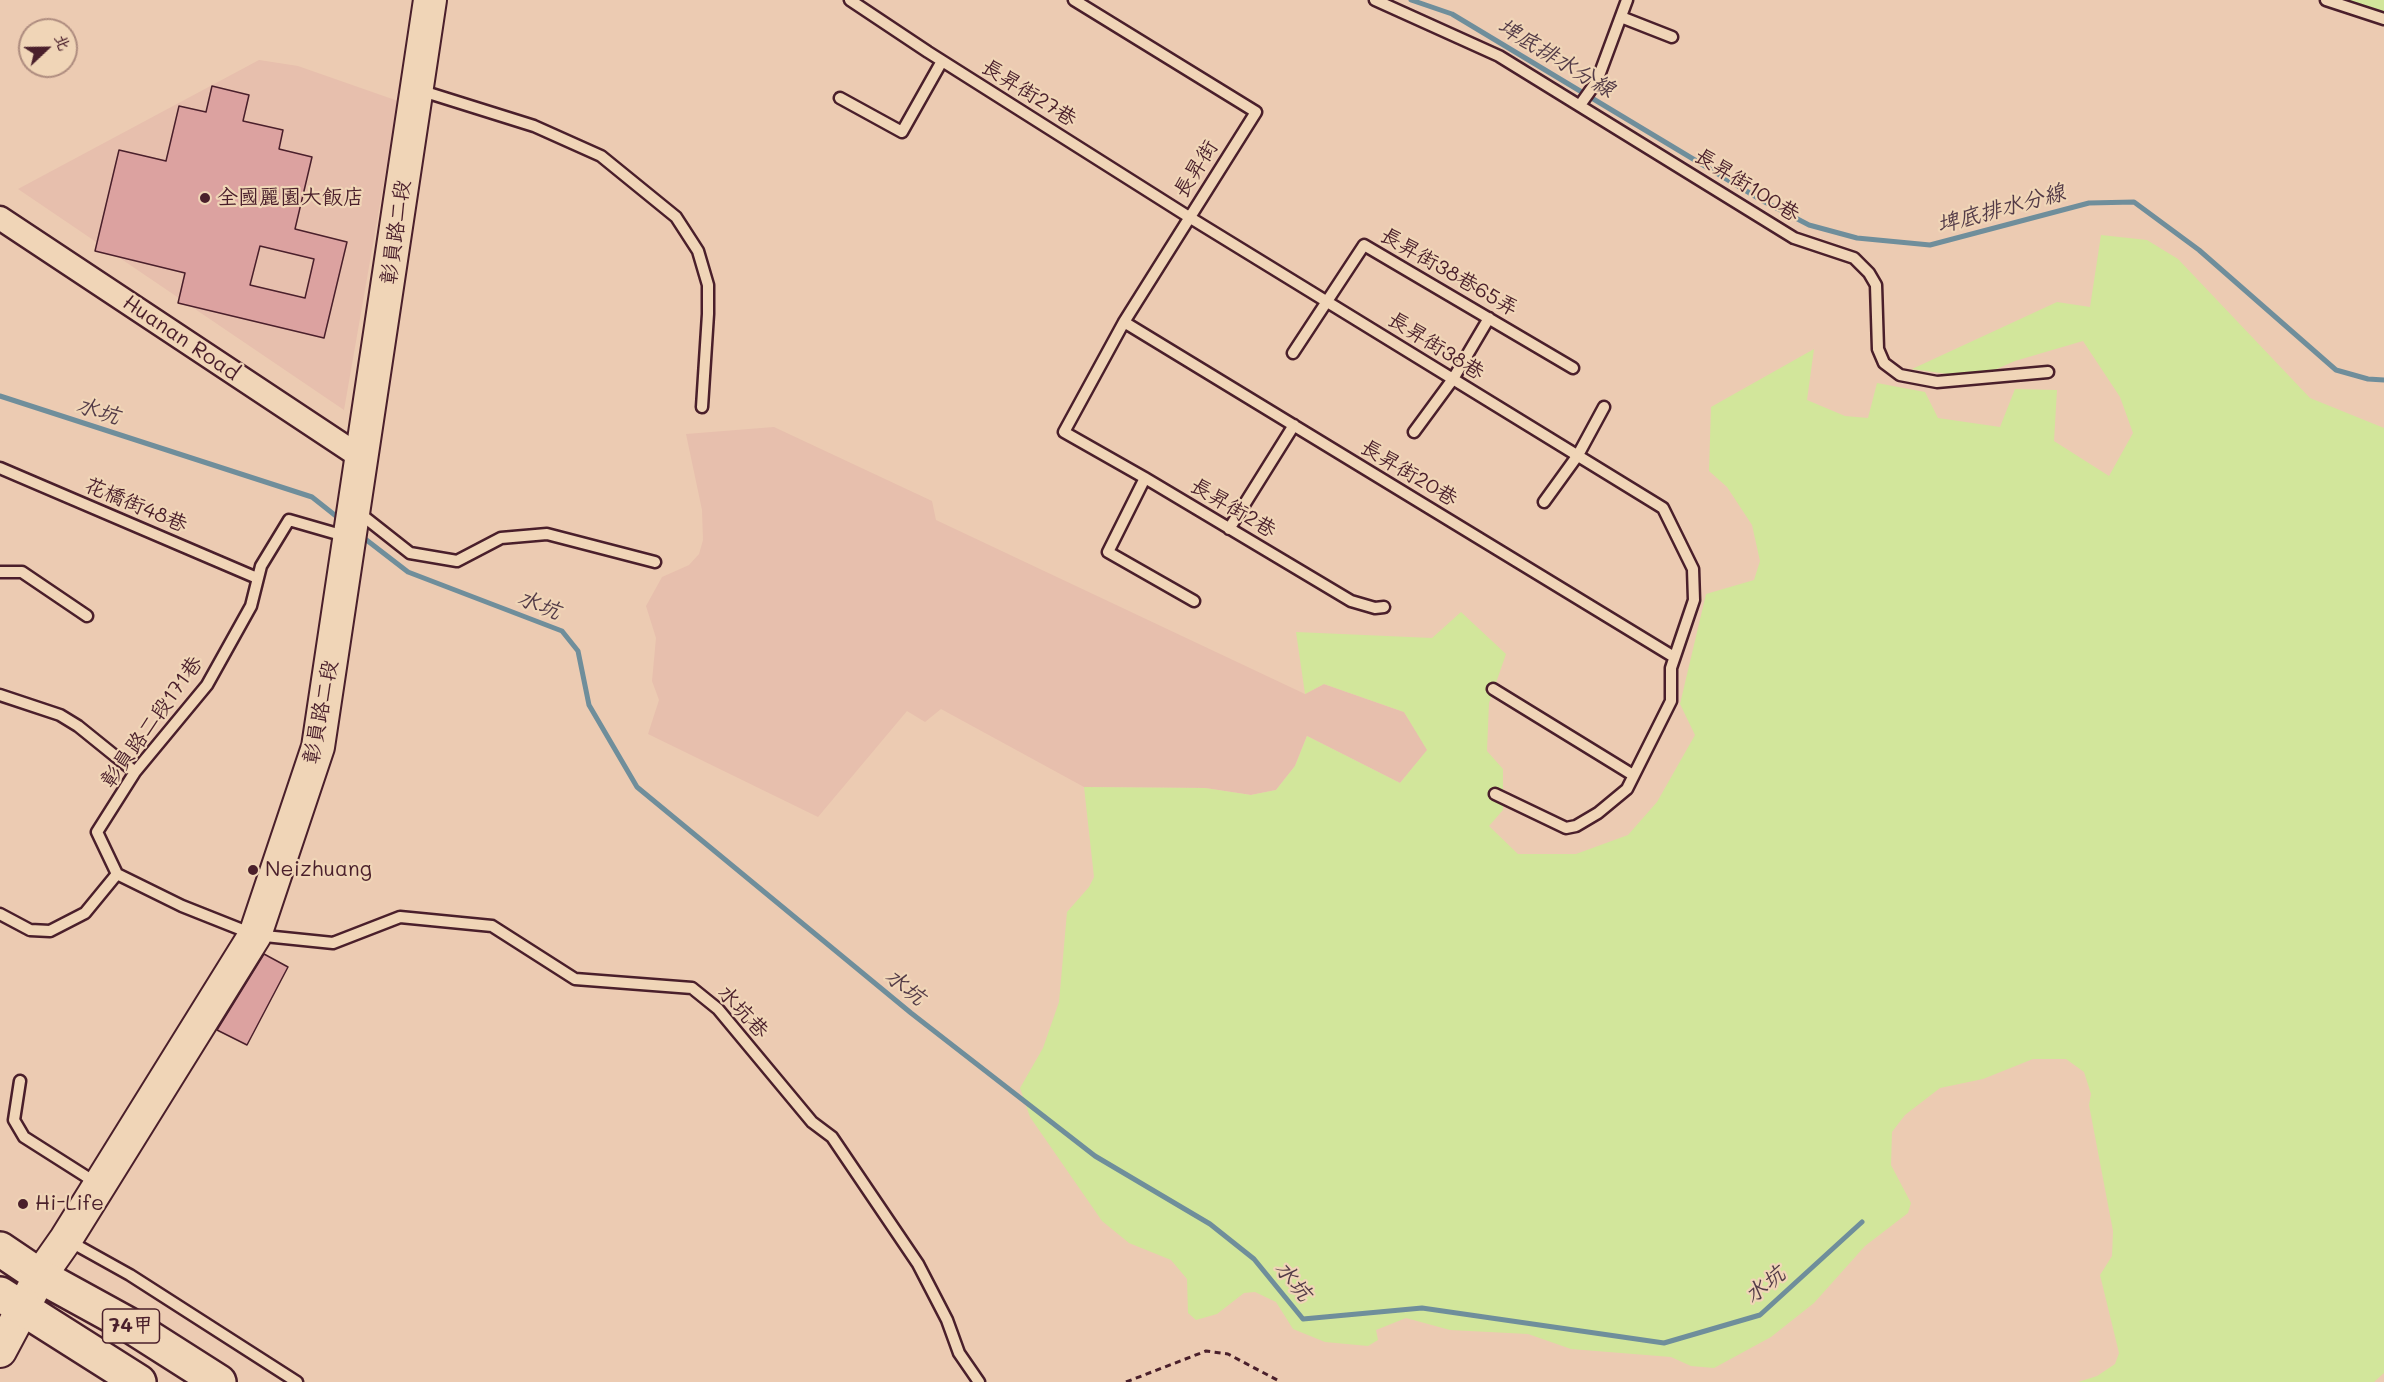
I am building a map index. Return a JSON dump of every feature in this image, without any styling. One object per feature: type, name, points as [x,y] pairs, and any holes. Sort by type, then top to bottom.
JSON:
[{"type":"main road","name":"彰員路二段","points":[[0,1351],[12,1302],[40,1276],[66,1239],[255,934],[318,747],[430,0]]},
{"type":"main road","name":"74甲","points":[[0,1249],[40,1276],[131,1326],[219,1382]]},
{"type":"main road","name":"74甲","points":[[40,1276],[110,1337],[181,1382]]},
{"type":"main road","name":"74甲","points":[[12,1302],[69,1359],[108,1382]]},
{"type":"main road","name":"74甲","points":[[12,1302],[139,1382]]},
{"type":"street","name":"Huanan Road","points":[[0,218],[362,458]]},
{"type":"lane","name":"長昇街27巷","points":[[850,0],[1189,217]]},
{"type":"lane","name":"長昇街","points":[[1064,432],[1124,322],[1256,112],[1074,0]]},
{"type":"lane","name":"長昇街100巷","points":[[1375,0],[1499,56],[1794,238],[1854,258],[1869,273],[1876,285],[1878,349],[1884,363],[1900,375],[1937,382],[2048,372]]},
{"type":"lane","points":[[1580,105],[1596,81],[1627,0]]},
{"type":"lane","points":[[2326,0],[2384,19]]},
{"type":"lane","points":[[1621,17],[1672,37]]},
{"type":"lane","points":[[840,98],[902,132],[942,61]]},
{"type":"lane","points":[[417,90],[534,126],[601,156],[676,217],[698,251],[708,285],[702,406]]},
{"type":"lane","name":"長昇街38巷","points":[[1189,217],[1663,508],[1693,569],[1694,600],[1674,657]]},
{"type":"lane","name":"長昇街38巷65弄","points":[[1327,302],[1364,245],[1573,368]]},
{"type":"lane","points":[[1293,353],[1327,302]]},
{"type":"lane","points":[[1414,432],[1453,379],[1489,318]]},
{"type":"lane","name":"長昇街20巷","points":[[1124,322],[1674,657]]},
{"type":"lane","points":[[1544,502],[1578,455],[1604,408]]},
{"type":"lane","points":[[1229,529],[1294,425]]},
{"type":"lane","name":"長昇街2巷","points":[[1064,432],[1351,601],[1375,608],[1384,607]]},
{"type":"lane","name":"花橋街48巷","points":[[0,468],[257,578]]},
{"type":"lane","points":[[1145,478],[1108,552],[1194,601]]},
{"type":"lane","name":"彰員路二段171巷","points":[[117,874],[97,832],[135,772],[207,685],[251,606],[261,566],[290,520],[352,523]]},
{"type":"lane","points":[[352,523],[410,553],[457,561],[501,538],[547,534],[655,562]]},
{"type":"lane","points":[[0,572],[22,572],[87,616]]},
{"type":"lane","points":[[1495,794],[1566,828],[1576,826],[1598,813],[1627,789],[1671,701],[1671,668],[1674,657]]},
{"type":"lane","points":[[1493,689],[1633,775]]},
{"type":"lane","points":[[0,695],[60,715],[78,726],[135,772]]},
{"type":"lane","points":[[0,914],[30,930],[50,931],[85,913],[117,874]]},
{"type":"lane","name":"水坑巷","points":[[117,874],[182,906],[255,934],[333,943],[400,917],[492,926],[575,979],[692,988],[718,1009],[812,1122],[832,1137],[918,1264],[947,1320],[959,1353],[979,1382]]},
{"type":"lane","points":[[20,1081],[14,1120],[24,1137],[100,1185]]},
{"type":"lane","points":[[66,1239],[130,1275],[297,1382]]},
{"type":"path","points":[[1126,1382],[1206,1351],[1228,1354],[1281,1382]]},
{"type":"shaded area","name":"全國麗園大飯店","points":[[259,60],[298,66],[398,101],[344,410],[18,189]]},
{"type":"shaded area","points":[[774,427],[932,501],[936,520],[1305,694],[1324,684],[1404,712],[1428,750],[1400,783],[1307,736],[1295,766],[1276,790],[1251,795],[1205,788],[1084,787],[941,709],[925,722],[907,711],[818,817],[648,734],[659,700],[652,681],[656,638],[646,606],[662,577],[689,565],[699,554],[703,540],[702,510],[686,434]]},
{"type":"green space","points":[[2326,0],[2384,0],[2384,19]]},
{"type":"green space","points":[[2101,235],[2147,240],[2178,259],[2310,398],[2384,428],[2384,1373],[2374,1382],[2078,1382],[2097,1376],[2115,1364],[2119,1353],[2100,1275],[2112,1256],[2113,1231],[2089,1105],[2091,1094],[2084,1072],[2066,1059],[2033,1059],[1983,1079],[1940,1088],[1905,1115],[1892,1132],[1891,1165],[1911,1203],[1908,1213],[1865,1246],[1814,1303],[1771,1337],[1714,1368],[1691,1366],[1671,1357],[1571,1349],[1528,1334],[1450,1330],[1406,1318],[1376,1330],[1378,1340],[1368,1346],[1325,1342],[1293,1329],[1276,1302],[1255,1292],[1244,1293],[1217,1314],[1196,1320],[1188,1313],[1187,1279],[1171,1260],[1129,1243],[1102,1221],[1030,1117],[1020,1088],[1043,1048],[1059,1002],[1067,912],[1089,887],[1094,877],[1084,787],[1205,788],[1251,795],[1276,790],[1295,766],[1307,736],[1400,783],[1427,750],[1404,712],[1324,684],[1305,694],[1296,632],[1432,638],[1461,612],[1506,654],[1489,703],[1487,751],[1503,769],[1503,810],[1489,826],[1518,854],[1576,854],[1628,835],[1657,802],[1695,735],[1680,704],[1706,594],[1754,580],[1760,561],[1752,525],[1727,487],[1709,471],[1711,407],[1814,349],[1807,400],[1845,416],[1868,418],[1877,383],[1925,392],[1938,418],[2000,427],[2015,389],[2057,390],[2054,441],[2109,476],[2133,433],[2120,397],[2083,341],[2015,361],[1976,378],[1912,369],[2057,302],[2090,307]]},
{"type":"building","name":"全國麗園大飯店","points":[[212,86],[249,95],[243,121],[283,130],[279,149],[312,157],[295,229],[347,242],[324,338],[178,303],[185,273],[95,251],[119,150],[166,161],[179,106],[206,112]],"holes":[[[260,246],[314,259],[305,298],[250,285]]]},
{"type":"building","points":[[264,954],[288,967],[247,1045],[217,1030]]},
{"type":"waterway","name":"埤底排水分線","points":[[1411,0],[1452,14],[1763,201],[1809,225],[1857,238],[1930,245],[2089,203],[2134,202],[2199,250],[2336,370],[2368,379],[2384,380]]},
{"type":"waterway","name":"水坑","points":[[0,396],[312,497],[341,520]]},
{"type":"waterway","name":"水坑","points":[[360,535],[408,572],[562,631],[578,651],[589,705],[637,787],[911,1013],[1095,1156],[1210,1224],[1254,1259],[1303,1319],[1422,1308],[1664,1343],[1760,1315],[1862,1222]]},
{"type":"place","name":"全國麗園大飯店","points":[[205,198]]},
{"type":"place","name":"Neizhuang","points":[[253,870]]},
{"type":"place","name":"Hi-Life","points":[[23,1204]]}]
